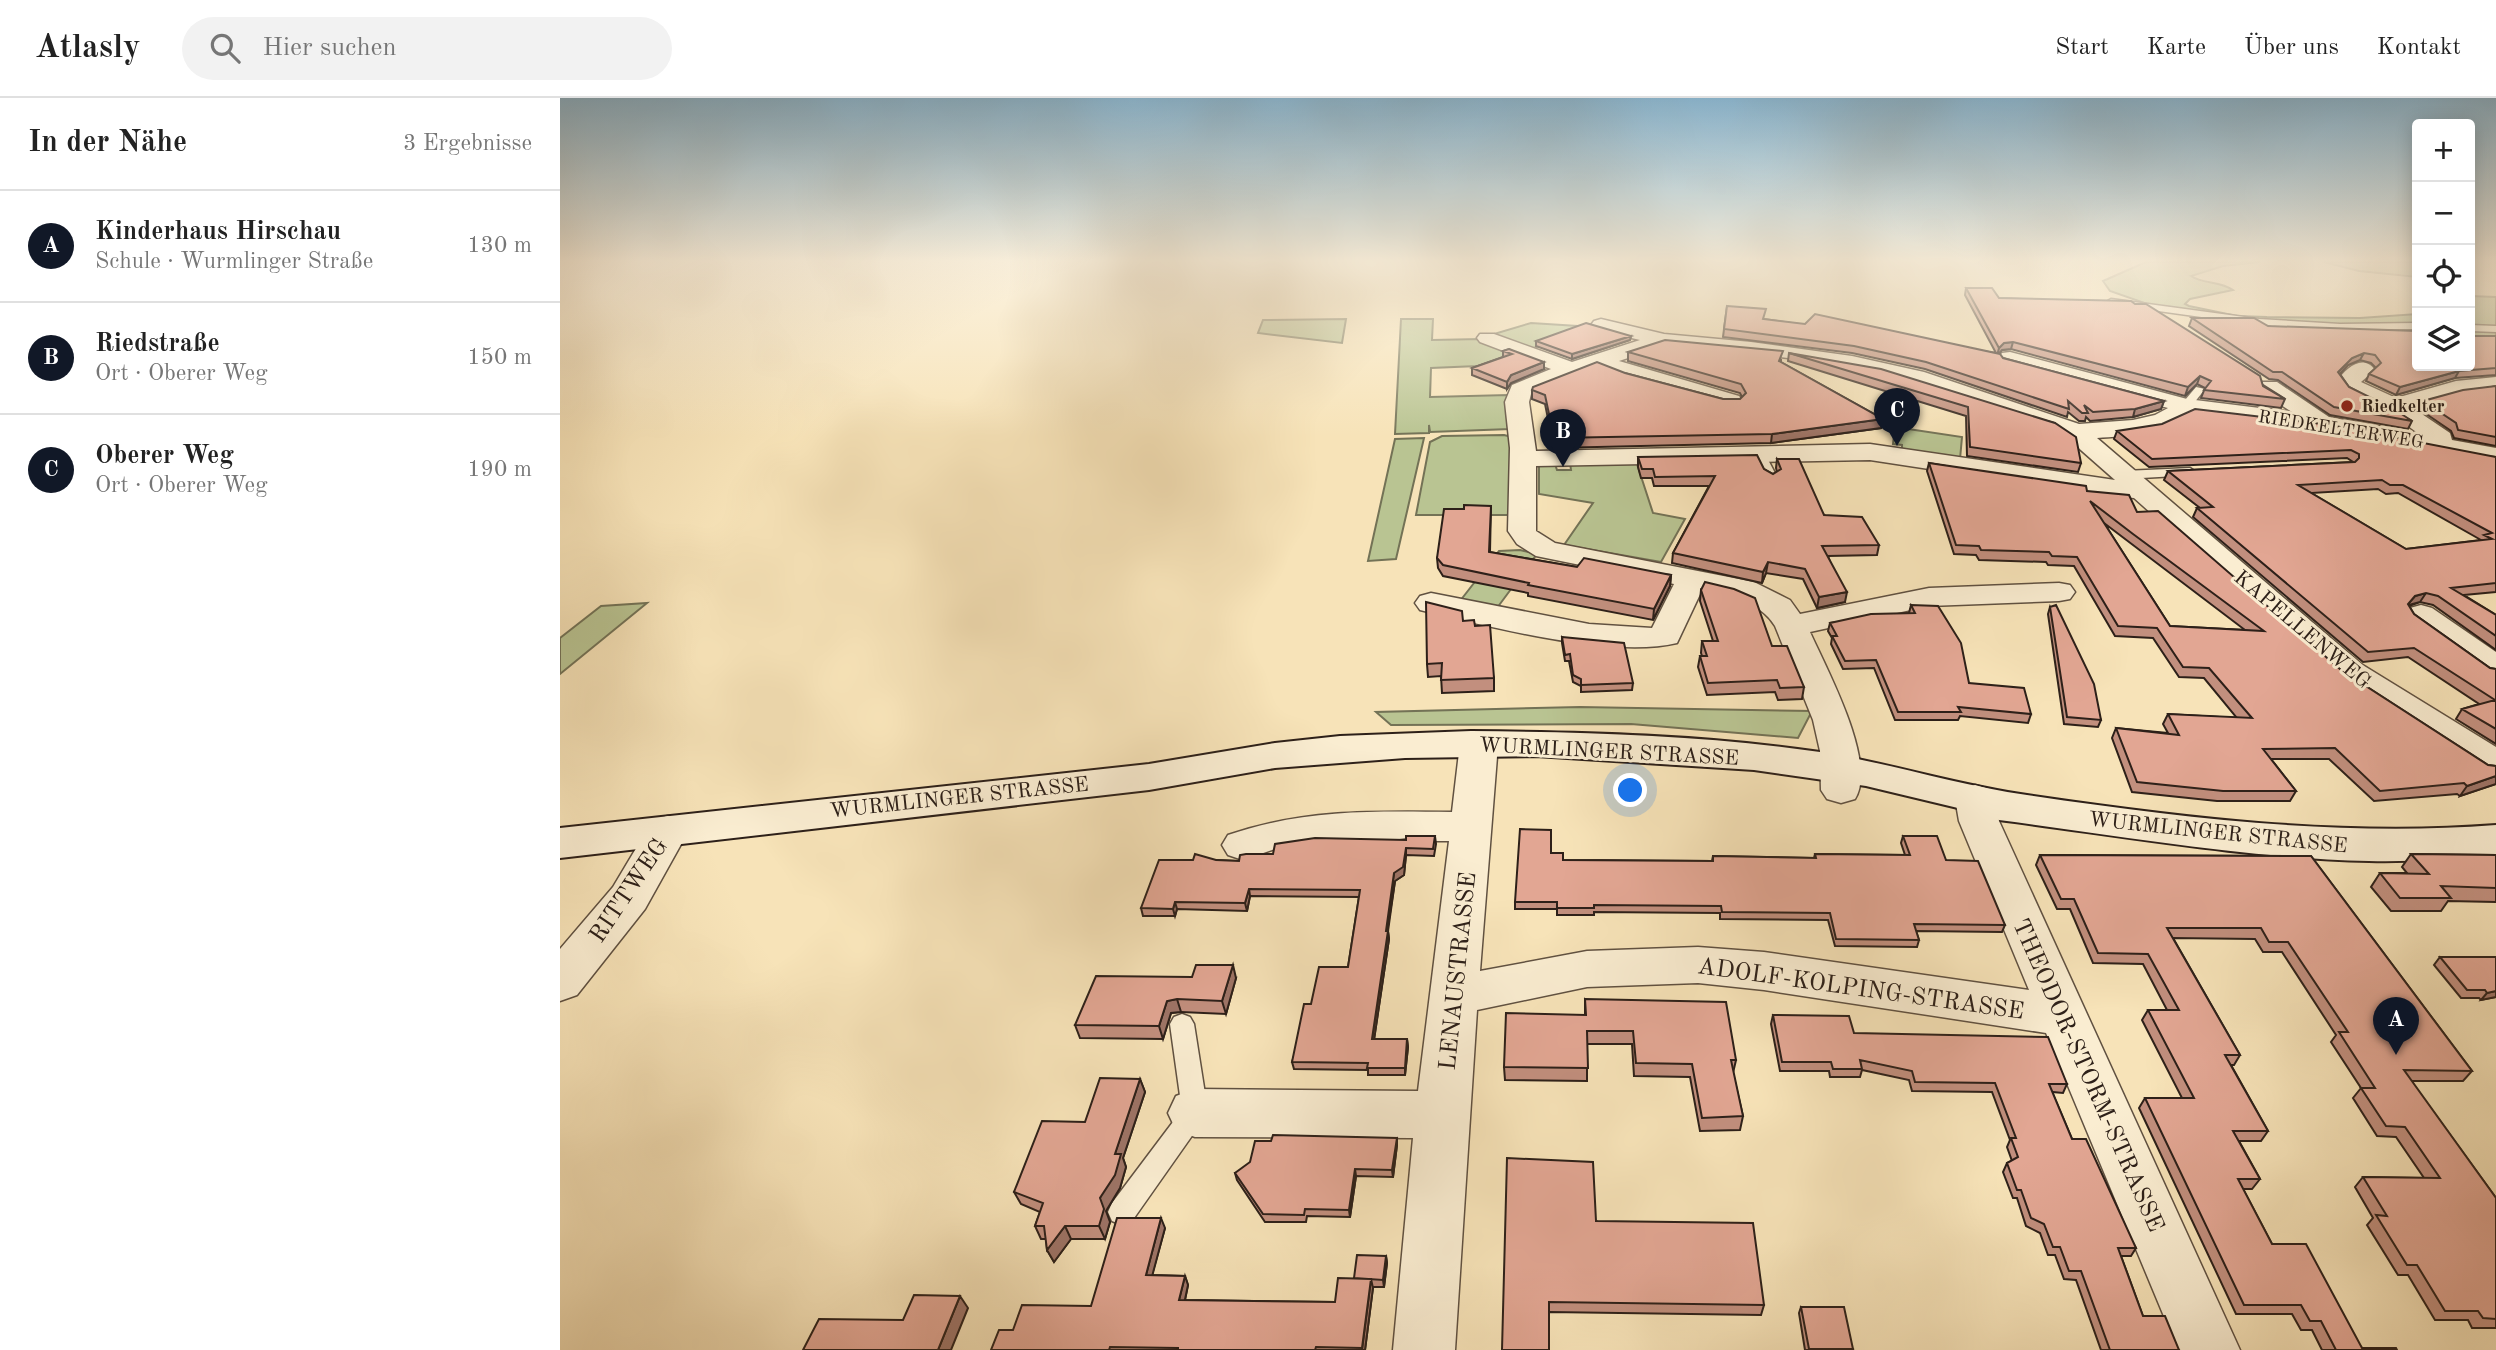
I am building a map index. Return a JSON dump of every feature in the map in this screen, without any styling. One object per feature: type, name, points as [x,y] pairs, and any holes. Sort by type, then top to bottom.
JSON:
[{"type":"main road","name":"WURMLINGER STRASSE","points":[[560,843],[1149,777],[1195,780],[1479,754],[1566,765],[1699,774],[1842,779],[2191,833],[2300,843],[2391,846],[2496,840]]},
{"type":"street","name":"KAPELLENWEG","points":[[1601,326],[1664,340],[1779,351],[1865,365],[1953,388],[2050,419],[2074,431],[2349,671],[2393,702],[2489,754]]},
{"type":"street","points":[[1487,338],[1584,365],[1659,379],[1731,401]]},
{"type":"street","points":[[1664,340],[1525,386],[1517,395],[1523,459],[1521,523],[1527,538],[1535,545],[1562,555],[1692,578],[1758,594],[1779,607],[1831,720],[1842,779]]},
{"type":"street","name":"RIEDKELTERWEG","points":[[2010,358],[2193,398],[2496,456]]},
{"type":"street","points":[[2362,368],[2364,370],[2348,381],[2349,384],[2366,395],[2395,406],[2453,447]]},
{"type":"street","points":[[2265,384],[2327,424],[2379,450]]},
{"type":"street","points":[[2395,406],[2456,388],[2496,384]]},
{"type":"street","name":"KAPELLENWEG","points":[[2074,431],[2147,425],[2176,414],[2193,398]]},
{"type":"street","points":[[1523,459],[1870,452],[2107,488],[2132,482]]},
{"type":"street","points":[[1431,603],[1576,631],[1648,641],[1665,636],[1692,578]]},
{"type":"street","points":[[1790,626],[1929,597],[2059,592]]},
{"type":"street","points":[[2421,615],[2496,668]]},
{"type":"street","name":"LENAUSTRASSE","points":[[1424,1350],[1442,1115],[1479,754]]},
{"type":"street","name":"THEODOR-STORM-STRASSE","points":[[1991,803],[1979,821],[2061,1015],[2209,1350]]},
{"type":"street","points":[[1243,845],[1267,835],[1302,830],[1472,827]]},
{"type":"street","name":"RITTWEG","points":[[560,982],[629,898],[668,830]]},
{"type":"street","name":"ADOLF-KOLPING-STRASSE","points":[[1454,995],[1587,969],[1698,965],[1764,971],[2061,1015]]},
{"type":"street","points":[[1195,1113],[1442,1115]]},
{"type":"lane","points":[[2171,320],[2174,323]]},
{"type":"lane","points":[[2253,320],[2289,325],[2412,326]]},
{"type":"lane","points":[[2475,328],[2496,330]]},
{"type":"lane","points":[[1758,453],[1771,477]]},
{"type":"lane","points":[[2132,482],[2203,472]]},
{"type":"lane","points":[[1122,1212],[1195,1113],[1182,1024]]},
{"type":"green space","points":[[1263,320],[1346,320],[1342,343],[1258,333]]},
{"type":"green space","points":[[1401,320],[1433,320],[1432,340],[1481,339],[1518,353],[1478,366],[1431,368],[1430,397],[1508,395],[1510,429],[1430,432],[1429,425],[1429,433],[1395,434]]},
{"type":"green space","points":[[2253,320],[2412,320],[2412,329],[2406,334],[2297,330]]},
{"type":"green space","points":[[2475,320],[2496,320],[2496,336],[2475,340]]},
{"type":"green space","points":[[1531,323],[1594,327],[1528,350],[1494,337],[1494,334]]},
{"type":"green space","points":[[1895,427],[1962,437],[1960,459],[1902,450],[1902,445],[1893,444]]},
{"type":"green space","points":[[1442,436],[1512,437],[1509,515],[1416,515],[1430,442]]},
{"type":"green space","points":[[1424,438],[1396,559],[1368,561],[1395,439]]},
{"type":"green space","points":[[1636,461],[1653,513],[1685,519],[1661,562],[1564,545],[1593,503],[1539,494],[1539,465],[1555,464],[1557,470],[1571,470],[1570,463]]},
{"type":"green space","points":[[1520,550],[1537,554],[1497,608],[1460,601],[1499,551]]},
{"type":"green space","points":[[647,603],[560,674],[560,638],[601,606]]},
{"type":"green space","points":[[1580,707],[1812,711],[1798,738],[1631,724],[1391,725],[1376,712]]},
{"type":"building","points":[[1725,320],[1775,320],[1805,324],[1809,320],[1845,320],[2000,354],[2003,358],[2164,401],[2135,409],[2093,412],[2084,405],[2088,413],[2082,413],[2068,401],[2069,409],[1926,362],[1854,346],[1724,329]]},
{"type":"building","points":[[1984,320],[2172,320],[2260,376],[2263,386],[2285,399],[2204,390],[2211,381],[2200,376],[2188,387],[2013,342],[2004,343],[1999,348]]},
{"type":"building","points":[[2196,320],[2258,320],[2268,326],[2412,331],[2412,371],[2459,371],[2400,387],[2369,374],[2381,363],[2375,355],[2364,353],[2352,358],[2338,372],[2349,387],[2412,421],[2334,407],[2282,372],[2273,372]]},
{"type":"building","points":[[1586,323],[1631,336],[1572,354],[1536,341]]},
{"type":"building","points":[[2475,336],[2496,336],[2496,368],[2475,370]]},
{"type":"building","points":[[1665,340],[1783,351],[1779,361],[1883,419],[1772,434],[1554,438],[1545,395],[1532,390],[1533,387],[1597,362],[1625,373],[1723,399],[1740,399],[1746,393],[1741,384],[1628,352]]},
{"type":"building","points":[[1509,349],[1544,362],[1511,375],[1507,382],[1472,368],[1512,354],[1503,351]]},
{"type":"building","points":[[1789,353],[1881,369],[2055,423],[2076,437],[2081,463],[1970,447],[1968,407]]},
{"type":"building","points":[[2496,386],[2496,437],[2458,430],[2456,423],[2423,401],[2463,390]]},
{"type":"building","points":[[2195,409],[2330,425],[2496,457],[2496,583],[2451,588],[2496,615],[2496,636],[2438,596],[2426,593],[2415,596],[2408,604],[2414,614],[2490,668],[2496,669],[2496,729],[2462,709],[2495,700],[2414,648],[2368,652],[2197,508],[2213,507],[2168,471],[2355,462],[2359,454],[2351,450],[2152,459],[2117,431],[2162,424]],"holes":[[[2382,480],[2390,485],[2403,485],[2492,533],[2484,535],[2492,539],[2406,549],[2298,485]]]},
{"type":"building","points":[[1757,455],[1764,469],[1773,474],[1781,469],[1777,459],[1799,459],[1824,515],[1862,517],[1879,545],[1822,546],[1847,592],[1819,597],[1805,569],[1768,562],[1763,572],[1673,553],[1715,476],[1655,477],[1653,469],[1642,469],[1638,457]]},
{"type":"building","points":[[1929,463],[2086,486],[2087,491],[2129,495],[2137,512],[2158,511],[2341,670],[2488,765],[2496,766],[2496,776],[2467,786],[2464,783],[2380,791],[2335,748],[2263,749],[2296,791],[2223,791],[2137,782],[2116,728],[2179,735],[2168,714],[2252,718],[2209,668],[2183,667],[2157,628],[2118,626],[2077,557],[2052,556],[2049,552],[1981,550],[1979,546],[1956,545]],"holes":[[[2090,501],[2264,631],[2170,626]]]},
{"type":"building","points":[[1464,505],[1491,506],[1489,552],[1577,567],[1584,558],[1671,575],[1654,609],[1528,585],[1529,583],[1443,565],[1437,558],[1444,509],[1464,509]]},
{"type":"building","points":[[1705,582],[1734,589],[1755,598],[1772,646],[1787,646],[1804,687],[1780,688],[1777,680],[1708,683],[1700,656],[1707,656],[1702,641],[1718,641],[1701,590]]},
{"type":"building","points":[[1426,602],[1462,611],[1463,621],[1474,620],[1475,626],[1490,625],[1494,678],[1441,680],[1442,663],[1427,664]]},
{"type":"building","points":[[1911,605],[1938,606],[1961,643],[1969,683],[2024,688],[2031,714],[1958,707],[1961,712],[1898,712],[1876,660],[1845,661],[1832,636],[1837,636],[1830,623],[1871,614],[1915,613]]},
{"type":"building","points":[[2056,605],[2094,684],[2101,720],[2067,717],[2050,607]]},
{"type":"building","points":[[1562,637],[1624,643],[1633,683],[1581,685],[1581,679],[1573,675],[1570,654],[1565,655]]},
{"type":"building","points":[[1520,829],[1551,830],[1551,853],[1563,853],[1563,860],[1713,861],[1713,856],[1816,858],[1815,854],[1910,855],[1903,836],[1937,836],[1946,860],[1978,861],[2005,925],[1914,924],[1919,940],[1836,939],[1830,913],[1722,912],[1721,906],[1594,905],[1594,908],[1557,908],[1557,902],[1515,902]]},
{"type":"building","points":[[1406,836],[1435,836],[1433,849],[1406,848],[1403,867],[1394,873],[1372,1039],[1407,1039],[1405,1068],[1367,1068],[1368,1063],[1292,1062],[1304,1004],[1311,1004],[1319,967],[1348,967],[1360,890],[1249,889],[1245,903],[1175,902],[1173,909],[1141,908],[1159,860],[1193,860],[1195,854],[1216,860],[1239,861],[1240,855],[1273,854],[1275,844],[1315,838],[1406,840]]},
{"type":"building","points":[[2411,854],[2496,855],[2496,888],[2441,886],[2451,898],[2400,898],[2380,873],[2429,874]]},
{"type":"building","points":[[2040,855],[2311,856],[2472,1071],[2404,1070],[2496,1198],[2496,1319],[2483,1318],[2478,1311],[2445,1311],[2417,1265],[2407,1265],[2376,1215],[2387,1216],[2363,1177],[2440,1178],[2405,1127],[2386,1126],[2361,1088],[2375,1088],[2339,1032],[2348,1032],[2288,942],[2269,942],[2261,928],[2167,928],[2240,1055],[2225,1055],[2268,1131],[2233,1131],[2260,1179],[2238,1179],[2272,1244],[2306,1244],[2362,1348],[2397,1350],[2336,1350],[2321,1321],[2310,1321],[2301,1305],[2244,1305],[2145,1098],[2194,1098],[2148,1010],[2179,1010],[2148,954],[2098,953],[2074,899],[2061,899]]},
{"type":"building","points":[[2440,957],[2496,957],[2496,991],[2487,993],[2485,990],[2467,990]]},
{"type":"building","points":[[1196,965],[1233,965],[1222,1001],[1167,1001],[1159,1026],[1075,1025],[1096,976],[1192,977]]},
{"type":"building","points":[[1585,999],[1726,1002],[1736,1060],[1731,1060],[1743,1116],[1702,1118],[1692,1064],[1636,1063],[1633,1031],[1587,1031],[1588,1068],[1504,1067],[1506,1013],[1586,1015]]},
{"type":"building","points":[[1773,1015],[1849,1016],[1854,1033],[2048,1037],[2067,1084],[2049,1084],[2072,1139],[2086,1139],[2136,1248],[2118,1248],[2143,1316],[2165,1316],[2179,1350],[2110,1350],[2081,1271],[2069,1271],[2060,1247],[2053,1247],[2044,1224],[2031,1218],[2021,1190],[2017,1190],[2007,1163],[2018,1157],[2011,1138],[2016,1138],[1995,1083],[1915,1082],[1912,1071],[1860,1060],[1862,1069],[1833,1069],[1831,1062],[1782,1062]]},
{"type":"building","points":[[1100,1078],[1140,1079],[1115,1154],[1121,1154],[1115,1175],[1100,1198],[1104,1209],[1099,1226],[1065,1226],[1047,1250],[1044,1226],[1035,1226],[1043,1203],[1014,1192],[1042,1121],[1085,1122]]},
{"type":"building","points":[[1273,1135],[1397,1138],[1392,1170],[1355,1169],[1349,1210],[1305,1209],[1304,1215],[1263,1214],[1235,1173],[1250,1162],[1255,1141],[1271,1141]]},
{"type":"building","points":[[1507,1158],[1593,1162],[1596,1221],[1753,1223],[1764,1305],[1549,1302],[1549,1350],[1502,1350]]},
{"type":"building","points":[[1117,1218],[1161,1218],[1146,1275],[1185,1276],[1179,1300],[1335,1302],[1338,1278],[1371,1279],[1362,1348],[1178,1350],[1110,1347],[1109,1350],[991,1350],[999,1330],[1013,1330],[1022,1305],[1091,1306]]},
{"type":"building","points":[[1357,1255],[1386,1256],[1383,1280],[1354,1278]]},
{"type":"building","points":[[914,1295],[960,1296],[938,1350],[803,1350],[819,1319],[903,1320]]},
{"type":"building","points":[[1801,1307],[1844,1307],[1853,1349],[1809,1349]]},
{"type":"place","name":"Riedkelter","points":[[2347,406]]},
{"type":"place","name":"Oberer Weg","points":[[1897,446]]},
{"type":"place","name":"Riedstraße","points":[[1563,467]]},
{"type":"place","name":"Kinderhaus Hirschau","points":[[2396,1055]]}]
